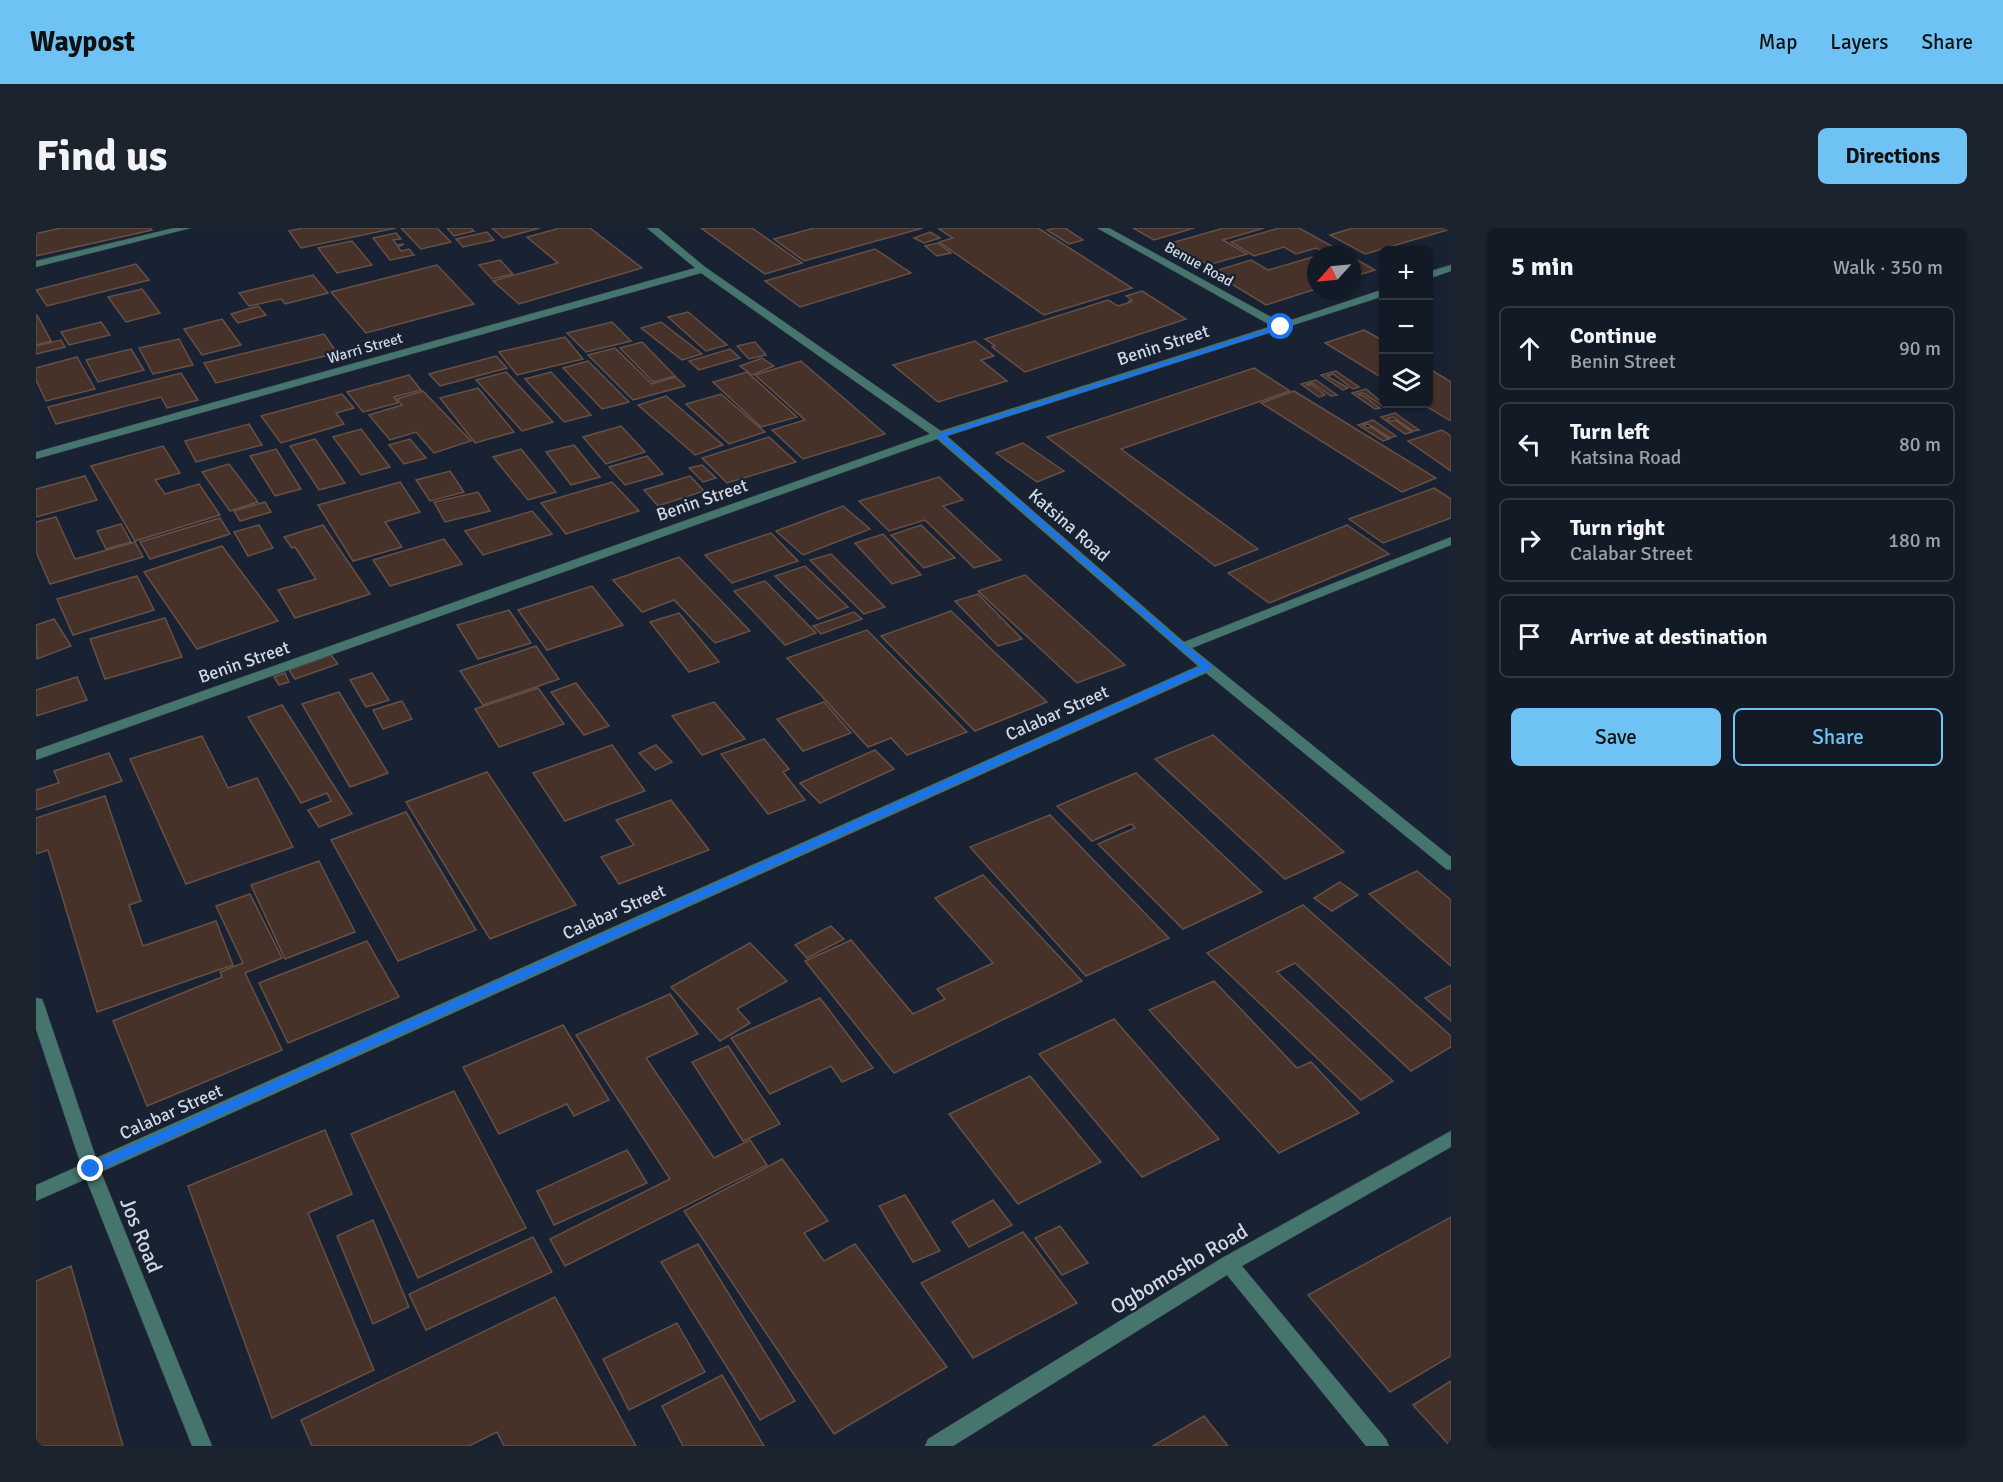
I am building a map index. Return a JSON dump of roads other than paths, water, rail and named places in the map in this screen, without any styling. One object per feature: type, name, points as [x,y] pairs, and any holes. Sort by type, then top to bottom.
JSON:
[{"type":"street","points":[[36,264],[186,228]]},
{"type":"street","name":"Katsina Road","points":[[652,228],[702,268],[939,435],[1182,647],[1451,865]]},
{"type":"street","name":"Benue Road","points":[[1102,228],[1281,327]]},
{"type":"street","name":"Warri Street","points":[[36,456],[702,268]]},
{"type":"street","points":[[1433,274],[1451,268]]},
{"type":"street","name":"Benin Street","points":[[36,755],[939,435],[1281,327],[1379,293]]},
{"type":"street","points":[[1182,647],[1451,541]]},
{"type":"street","name":"Calabar Street","points":[[36,1193],[1208,667]]},
{"type":"street","name":"Jos Road","points":[[36,1004],[91,1169],[202,1446]]},
{"type":"street","name":"Ogbomosho Road","points":[[935,1446],[1229,1264],[1451,1138]]},
{"type":"street","points":[[1229,1264],[1379,1446]]}]
